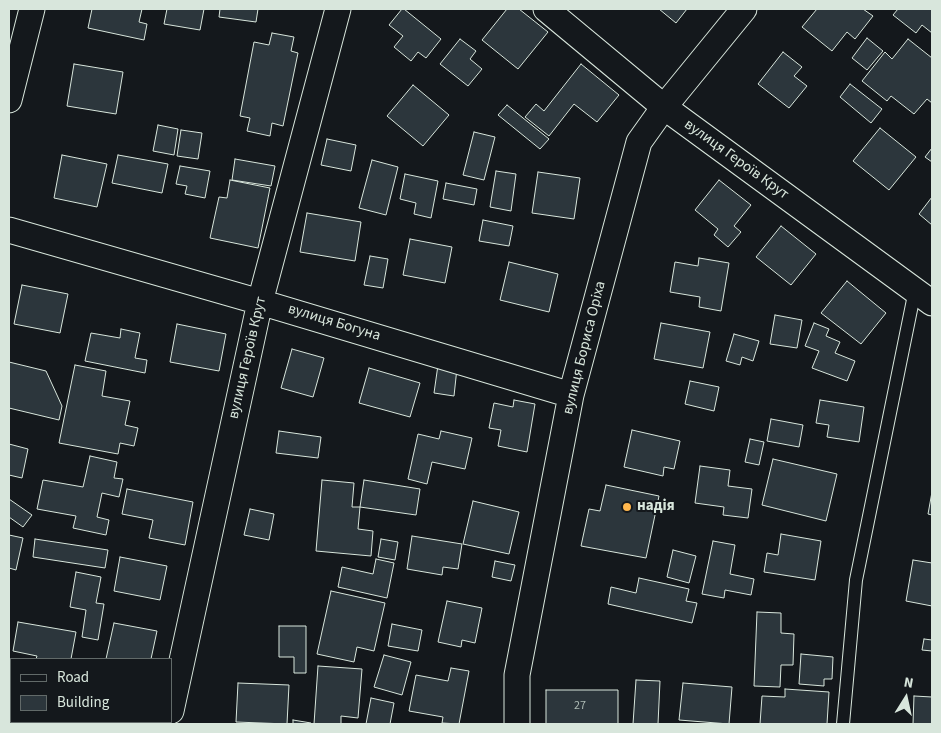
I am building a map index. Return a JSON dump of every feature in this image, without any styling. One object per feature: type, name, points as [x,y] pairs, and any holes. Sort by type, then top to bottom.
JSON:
[{"type":"street","points":[[9,100],[32,9]]},
{"type":"street","name":"вулиця Героїв Крут","points":[[172,706],[260,302],[338,9]]},
{"type":"street","name":"вулиця Героїв Крут","points":[[546,9],[664,107],[924,297]]},
{"type":"street","name":"вулиця Бориса Оріха","points":[[517,724],[517,675],[572,394],[639,142],[664,107],[744,9]]},
{"type":"street","name":"вулиця Богуна","points":[[9,230],[572,394]]},
{"type":"lane","points":[[843,724],[856,580],[924,297]]},
{"type":"building","points":[[92,9],[142,9],[139,22],[147,24],[144,40],[88,28]]},
{"type":"building","points":[[167,9],[204,9],[200,30],[164,24]]},
{"type":"building","points":[[220,9],[258,9],[256,22],[219,17]]},
{"type":"building","points":[[402,9],[441,39],[426,58],[418,52],[411,61],[394,47],[403,36],[389,25]]},
{"type":"building","points":[[507,9],[519,9],[548,32],[518,69],[482,40]]},
{"type":"building","points":[[659,9],[687,9],[676,23]]},
{"type":"building","points":[[817,9],[863,9],[873,16],[855,39],[847,32],[832,51],[802,27]]},
{"type":"building","points":[[898,9],[932,9],[932,33],[922,25],[916,33],[893,15]]},
{"type":"building","points":[[272,33],[294,37],[291,51],[298,53],[283,126],[272,123],[270,136],[247,131],[250,118],[240,116],[254,42],[269,45]]},
{"type":"building","points":[[867,38],[883,51],[867,70],[852,58]]},
{"type":"building","points":[[460,39],[476,51],[470,59],[482,69],[468,86],[440,64]]},
{"type":"building","points":[[908,39],[932,58],[932,103],[927,99],[914,114],[891,96],[887,101],[862,81],[885,52],[892,59]]},
{"type":"building","points":[[783,52],[802,67],[794,76],[807,86],[789,108],[758,84]]},
{"type":"building","points":[[74,64],[123,72],[116,114],[67,106]]},
{"type":"building","points":[[581,64],[619,95],[597,122],[574,104],[549,136],[525,117],[536,104],[544,111]]},
{"type":"building","points":[[850,84],[882,109],[871,123],[840,97]]},
{"type":"building","points":[[413,85],[449,115],[423,146],[387,116]]},
{"type":"building","points":[[507,105],[549,139],[540,149],[498,115]]},
{"type":"building","points":[[158,125],[178,129],[174,155],[153,151]]},
{"type":"building","points":[[880,128],[916,157],[889,190],[853,161]]},
{"type":"building","points":[[181,130],[202,133],[198,159],[177,156]]},
{"type":"building","points":[[474,132],[495,137],[484,180],[463,175]]},
{"type":"building","points":[[327,139],[356,145],[351,171],[321,165]]},
{"type":"building","points":[[932,148],[932,162],[925,157]]},
{"type":"building","points":[[62,155],[107,164],[97,207],[54,198]]},
{"type":"building","points":[[118,155],[168,164],[162,193],[112,183]]},
{"type":"building","points":[[235,159],[275,166],[271,186],[232,180]]},
{"type":"building","points":[[372,160],[398,167],[386,215],[359,208]]},
{"type":"building","points":[[180,166],[210,171],[205,198],[185,194],[187,186],[176,184]]},
{"type":"building","points":[[496,171],[516,174],[511,211],[490,207]]},
{"type":"building","points":[[538,172],[580,178],[574,219],[532,213]]},
{"type":"building","points":[[405,174],[438,181],[431,218],[414,214],[416,203],[400,199]]},
{"type":"building","points":[[230,180],[270,188],[258,248],[210,238],[219,197],[227,198]]},
{"type":"building","points":[[719,180],[751,205],[734,226],[741,232],[728,247],[714,235],[718,229],[695,210]]},
{"type":"building","points":[[446,183],[477,189],[474,205],[443,199]]},
{"type":"building","points":[[932,197],[932,225],[919,214]]},
{"type":"building","points":[[307,213],[361,222],[355,261],[300,252]]},
{"type":"building","points":[[483,220],[513,226],[509,246],[479,241]]},
{"type":"building","points":[[781,226],[816,254],[791,285],[756,257]]},
{"type":"building","points":[[410,239],[452,247],[445,283],[403,275]]},
{"type":"building","points":[[370,256],[388,259],[383,288],[364,285]]},
{"type":"building","points":[[699,258],[729,263],[721,311],[699,307],[700,297],[670,292],[675,262],[698,266]]},
{"type":"building","points":[[509,262],[558,274],[549,312],[500,300]]},
{"type":"building","points":[[847,281],[886,313],[861,344],[821,313]]},
{"type":"building","points":[[22,285],[68,294],[60,333],[14,324]]},
{"type":"building","points":[[775,315],[802,320],[797,348],[770,344]]},
{"type":"building","points":[[661,323],[710,332],[703,368],[654,359]]},
{"type":"building","points":[[814,323],[829,329],[826,336],[840,342],[835,353],[855,361],[847,381],[812,368],[819,351],[805,346]]},
{"type":"building","points":[[177,324],[226,334],[219,371],[170,362]]},
{"type":"building","points":[[121,329],[140,333],[135,358],[147,360],[145,373],[85,361],[91,333],[120,338]]},
{"type":"building","points":[[734,334],[759,341],[753,361],[742,357],[740,365],[726,361]]},
{"type":"building","points":[[292,349],[324,358],[313,397],[281,388]]},
{"type":"building","points":[[9,362],[46,371],[62,406],[59,420],[9,408]]},
{"type":"building","points":[[75,365],[106,371],[102,396],[130,401],[125,425],[138,428],[134,446],[120,443],[118,454],[59,443]]},
{"type":"building","points":[[438,365],[457,368],[454,396],[434,393]]},
{"type":"building","points":[[369,368],[420,383],[410,417],[359,403]]},
{"type":"building","points":[[690,381],[719,387],[714,411],[685,404]]},
{"type":"building","points":[[514,400],[535,404],[527,452],[498,446],[501,430],[489,428],[494,403],[513,407]]},
{"type":"building","points":[[820,400],[864,407],[859,442],[827,437],[829,425],[816,423]]},
{"type":"building","points":[[771,419],[803,425],[799,447],[767,441]]},
{"type":"building","points":[[632,430],[680,441],[674,469],[664,467],[663,476],[624,467]]},
{"type":"building","points":[[279,431],[321,437],[318,458],[276,453]]},
{"type":"building","points":[[441,431],[472,438],[465,469],[432,462],[427,484],[408,479],[418,434],[439,439]]},
{"type":"building","points":[[750,439],[764,442],[759,465],[745,462]]},
{"type":"building","points":[[9,444],[28,449],[22,478],[9,475]]},
{"type":"building","points":[[90,456],[117,462],[114,478],[123,479],[119,497],[102,493],[97,517],[109,520],[106,535],[73,528],[76,516],[37,509],[43,480],[83,487]]},
{"type":"building","points":[[773,459],[837,474],[826,521],[762,505]]},
{"type":"building","points":[[700,466],[730,470],[728,486],[752,489],[748,518],[723,515],[724,507],[695,503]]},
{"type":"building","points":[[322,480],[354,483],[352,507],[360,507],[358,529],[373,531],[371,556],[316,551]]},
{"type":"building","points":[[364,480],[420,489],[416,515],[360,507]]},
{"type":"building","points":[[606,485],[659,496],[646,558],[581,546],[589,509],[600,511]]},
{"type":"building","points":[[127,489],[193,502],[185,545],[149,538],[153,520],[122,514]]},
{"type":"building","points":[[932,492],[932,515],[928,514]]},
{"type":"building","points":[[9,499],[32,515],[23,527],[9,517]]},
{"type":"building","points":[[473,501],[519,512],[509,554],[463,544]]},
{"type":"building","points":[[250,509],[274,514],[269,540],[244,535]]},
{"type":"building","points":[[781,534],[821,541],[815,580],[764,572],[767,553],[778,555]]},
{"type":"building","points":[[9,535],[23,538],[16,570],[9,568]]},
{"type":"building","points":[[412,536],[462,544],[458,569],[443,567],[442,575],[407,569]]},
{"type":"building","points":[[35,539],[108,550],[105,568],[33,557]]},
{"type":"building","points":[[381,539],[398,542],[395,560],[378,557]]},
{"type":"building","points":[[713,541],[735,545],[730,574],[754,579],[751,595],[725,590],[724,598],[702,594]]},
{"type":"building","points":[[673,550],[696,556],[689,583],[667,577]]},
{"type":"building","points":[[120,557],[167,566],[160,600],[114,591]]},
{"type":"building","points":[[376,559],[394,563],[387,598],[338,587],[342,567],[373,574]]},
{"type":"building","points":[[913,560],[932,563],[932,606],[906,601]]},
{"type":"building","points":[[495,561],[515,565],[511,581],[492,577]]},
{"type":"building","points":[[76,572],[101,577],[96,603],[104,604],[98,640],[82,637],[86,610],[70,607]]},
{"type":"building","points":[[639,578],[689,589],[686,601],[697,603],[692,623],[608,604],[611,587],[636,593]]},
{"type":"building","points":[[331,591],[385,603],[374,651],[357,647],[354,662],[317,654]]},
{"type":"building","points":[[447,601],[482,608],[475,643],[462,640],[461,647],[438,642]]},
{"type":"building","points":[[757,612],[781,613],[781,633],[794,634],[793,665],[781,665],[780,687],[754,686]]},
{"type":"building","points":[[18,622],[76,632],[71,658],[36,658],[37,656],[13,651]]},
{"type":"building","points":[[114,623],[157,631],[151,658],[106,658]]},
{"type":"building","points":[[392,624],[422,630],[418,651],[388,646]]},
{"type":"building","points":[[279,626],[306,626],[306,673],[294,673],[294,657],[279,657]]},
{"type":"building","points":[[924,639],[932,640],[932,651],[922,650]]},
{"type":"building","points":[[801,654],[833,657],[832,679],[824,679],[824,686],[799,684]]},
{"type":"building","points":[[384,655],[411,662],[402,695],[374,687]]},
{"type":"building","points":[[318,666],[362,669],[358,718],[341,716],[341,724],[314,724]]},
{"type":"building","points":[[451,668],[469,671],[459,724],[442,723],[443,717],[409,711],[416,675],[448,681]]},
{"type":"building","points":[[9,672],[10,672],[10,716]]},
{"type":"building","points":[[636,680],[660,681],[658,724],[633,724]]},
{"type":"building","points":[[238,683],[289,685],[287,724],[236,722]]},
{"type":"building","points":[[683,683],[732,687],[729,724],[679,720]]},
{"type":"building","points":[[785,689],[829,692],[827,724],[760,724],[762,696],[785,697]]},
{"type":"building","points":[[546,690],[618,690],[618,724],[546,724]]},
{"type":"building","points":[[914,696],[932,697],[932,724],[913,724]]},
{"type":"building","points":[[371,698],[394,703],[390,724],[366,724]]},
{"type":"building","points":[[293,720],[311,723],[293,724]]},
{"type":"place","name":"надія","points":[[627,507]]}]
